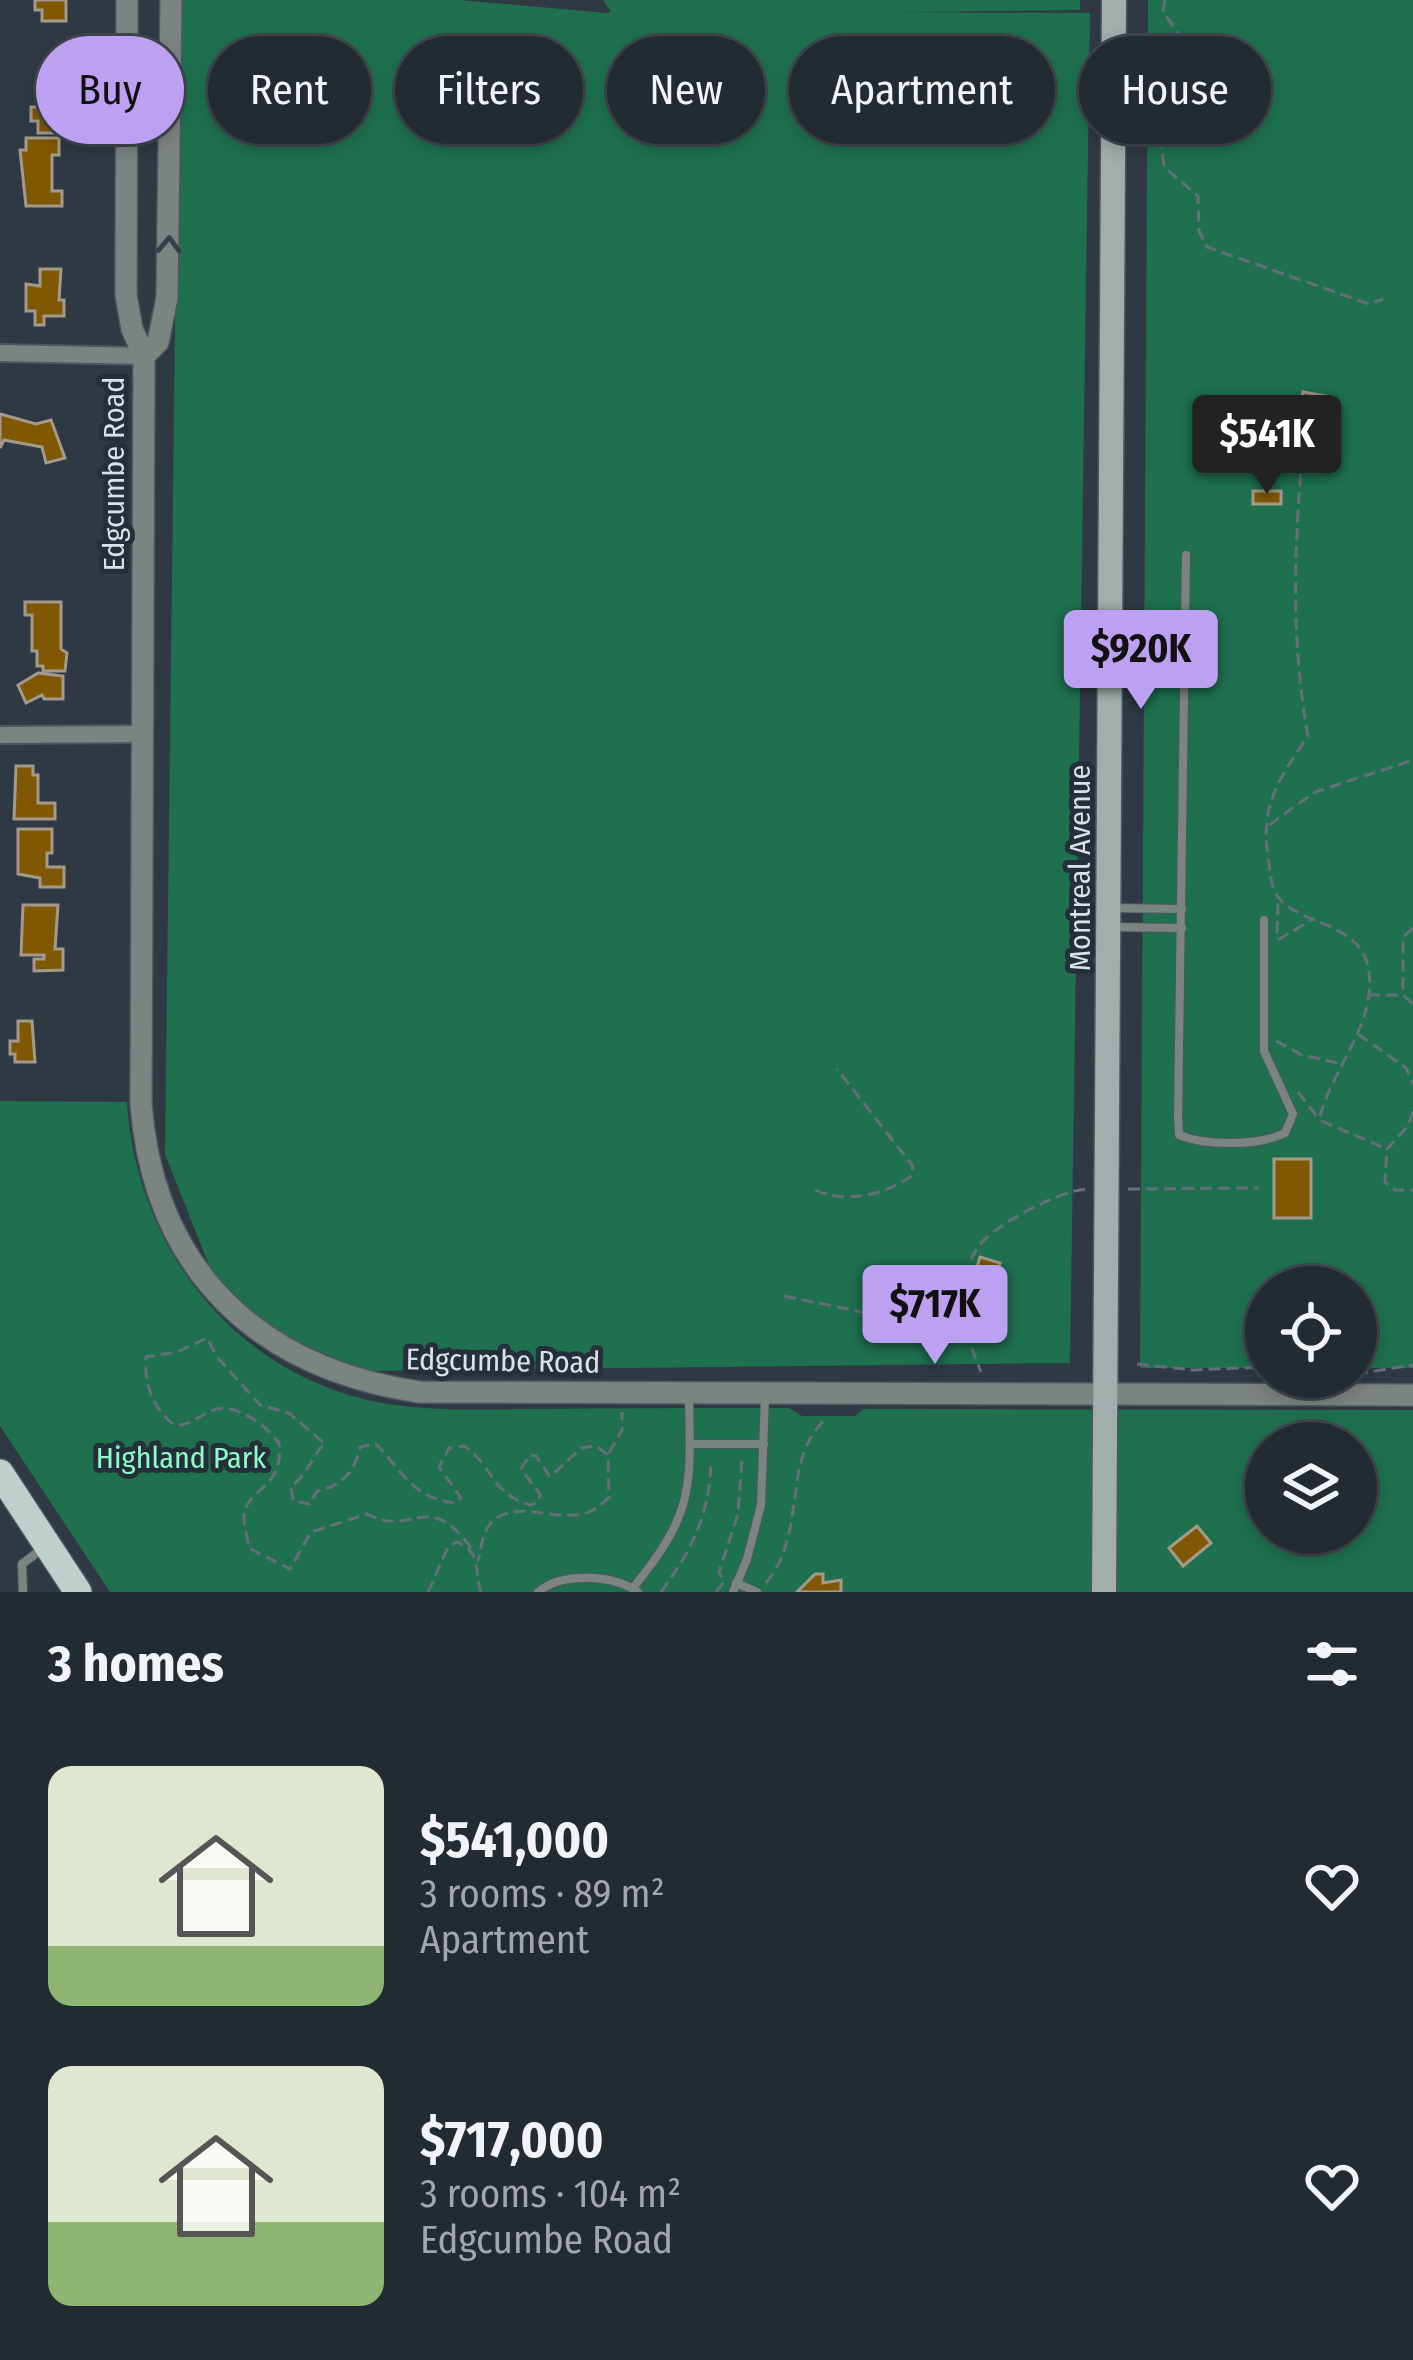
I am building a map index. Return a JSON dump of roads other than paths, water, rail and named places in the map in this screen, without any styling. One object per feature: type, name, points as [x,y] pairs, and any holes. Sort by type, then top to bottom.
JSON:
[{"type":"main road","name":"Montreal Avenue","points":[[1104,1592],[1114,0]]},
{"type":"main road","points":[[0,1473],[78,1592]]},
{"type":"street","name":"Edgcumbe Road","points":[[128,0],[126,295],[132,329],[144,356],[143,1131],[148,1162],[169,1221],[202,1277],[252,1327],[287,1350],[347,1378],[419,1392],[1413,1395]]},
{"type":"street","name":"Edgcumbe Road","points":[[144,356],[158,342],[167,298],[171,0]]},
{"type":"street","points":[[0,352],[144,356]]},
{"type":"street","points":[[0,735],[144,734]]},
{"type":"lane","points":[[1186,555],[1179,1135],[1192,1140],[1270,1140],[1286,1133],[1293,1114],[1264,1051],[1264,920]]},
{"type":"lane","points":[[1110,918],[1182,909]]},
{"type":"lane","points":[[1110,918],[1182,928]]},
{"type":"lane","points":[[538,1592],[551,1582],[567,1580],[617,1581],[636,1590],[665,1550],[681,1516],[689,1478],[689,1394]]},
{"type":"lane","points":[[757,1592],[735,1587],[756,1533],[764,1394]]},
{"type":"lane","points":[[690,1444],[764,1444]]},
{"type":"lane","points":[[23,1592],[22,1564],[48,1544]]},
{"type":"park label","name":"Highland Park","points":[[181,1458]]}]
